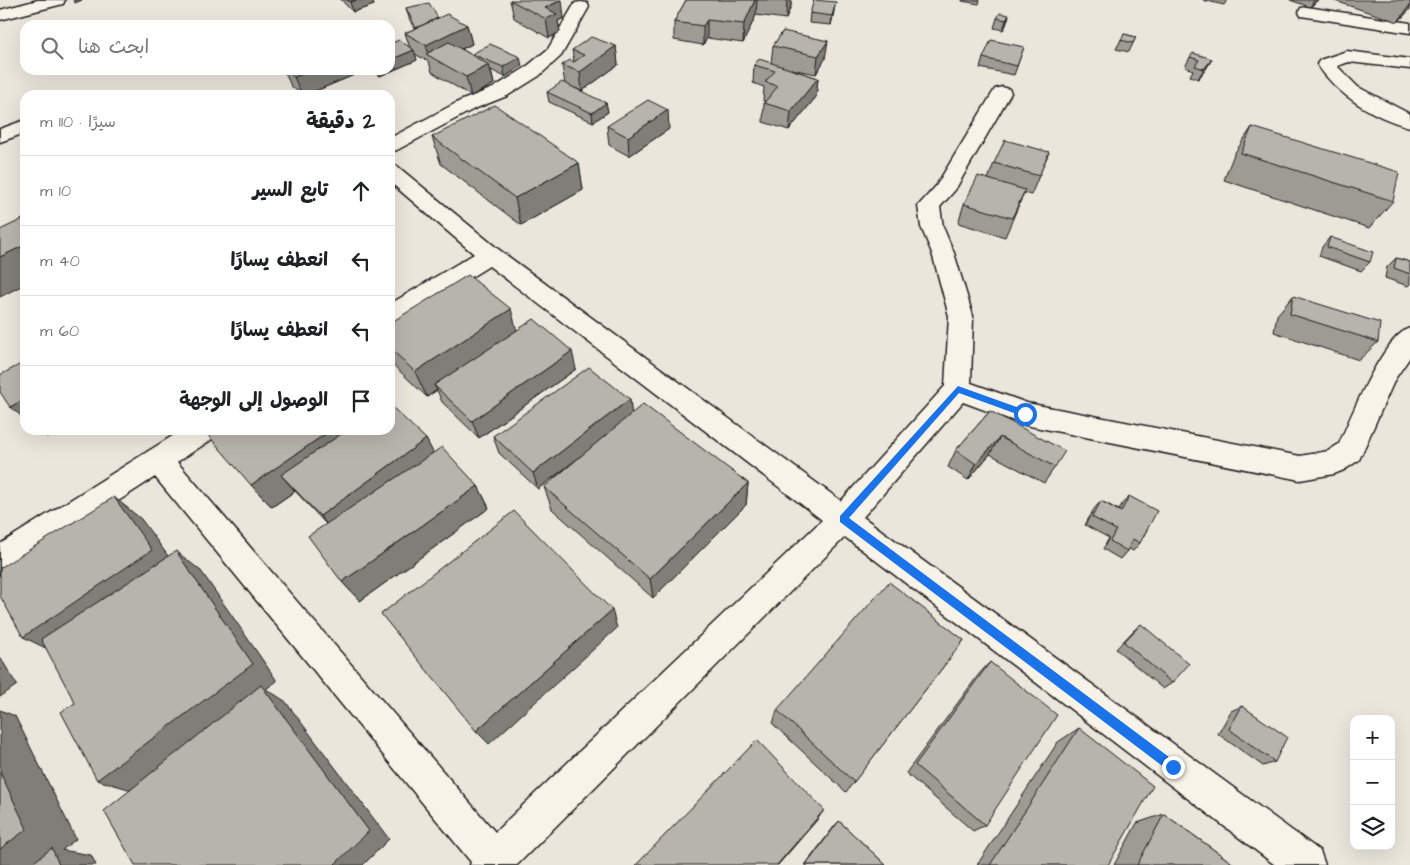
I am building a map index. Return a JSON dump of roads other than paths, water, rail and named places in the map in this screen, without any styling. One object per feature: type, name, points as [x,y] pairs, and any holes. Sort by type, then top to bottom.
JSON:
[{"type":"street","points":[[0,15],[58,0]]},
{"type":"street","points":[[395,143],[467,105],[500,92],[532,72],[555,52],[581,7]]},
{"type":"street","points":[[1306,12],[1410,28]]},
{"type":"street","points":[[1410,64],[1347,56],[1326,64],[1332,75],[1351,90],[1410,122]]},
{"type":"street","points":[[157,459],[494,863],[843,519],[958,389],[961,316],[943,253],[932,227],[929,206],[944,190],[1002,93]]},
{"type":"street","points":[[0,136],[20,128]]},
{"type":"street","points":[[395,175],[490,255],[1306,865]]},
{"type":"street","points":[[395,313],[490,255]]},
{"type":"street","points":[[958,389],[1025,414],[1300,468],[1334,462],[1349,452],[1384,375],[1410,338]]},
{"type":"street","points":[[0,561],[196,435]]}]
